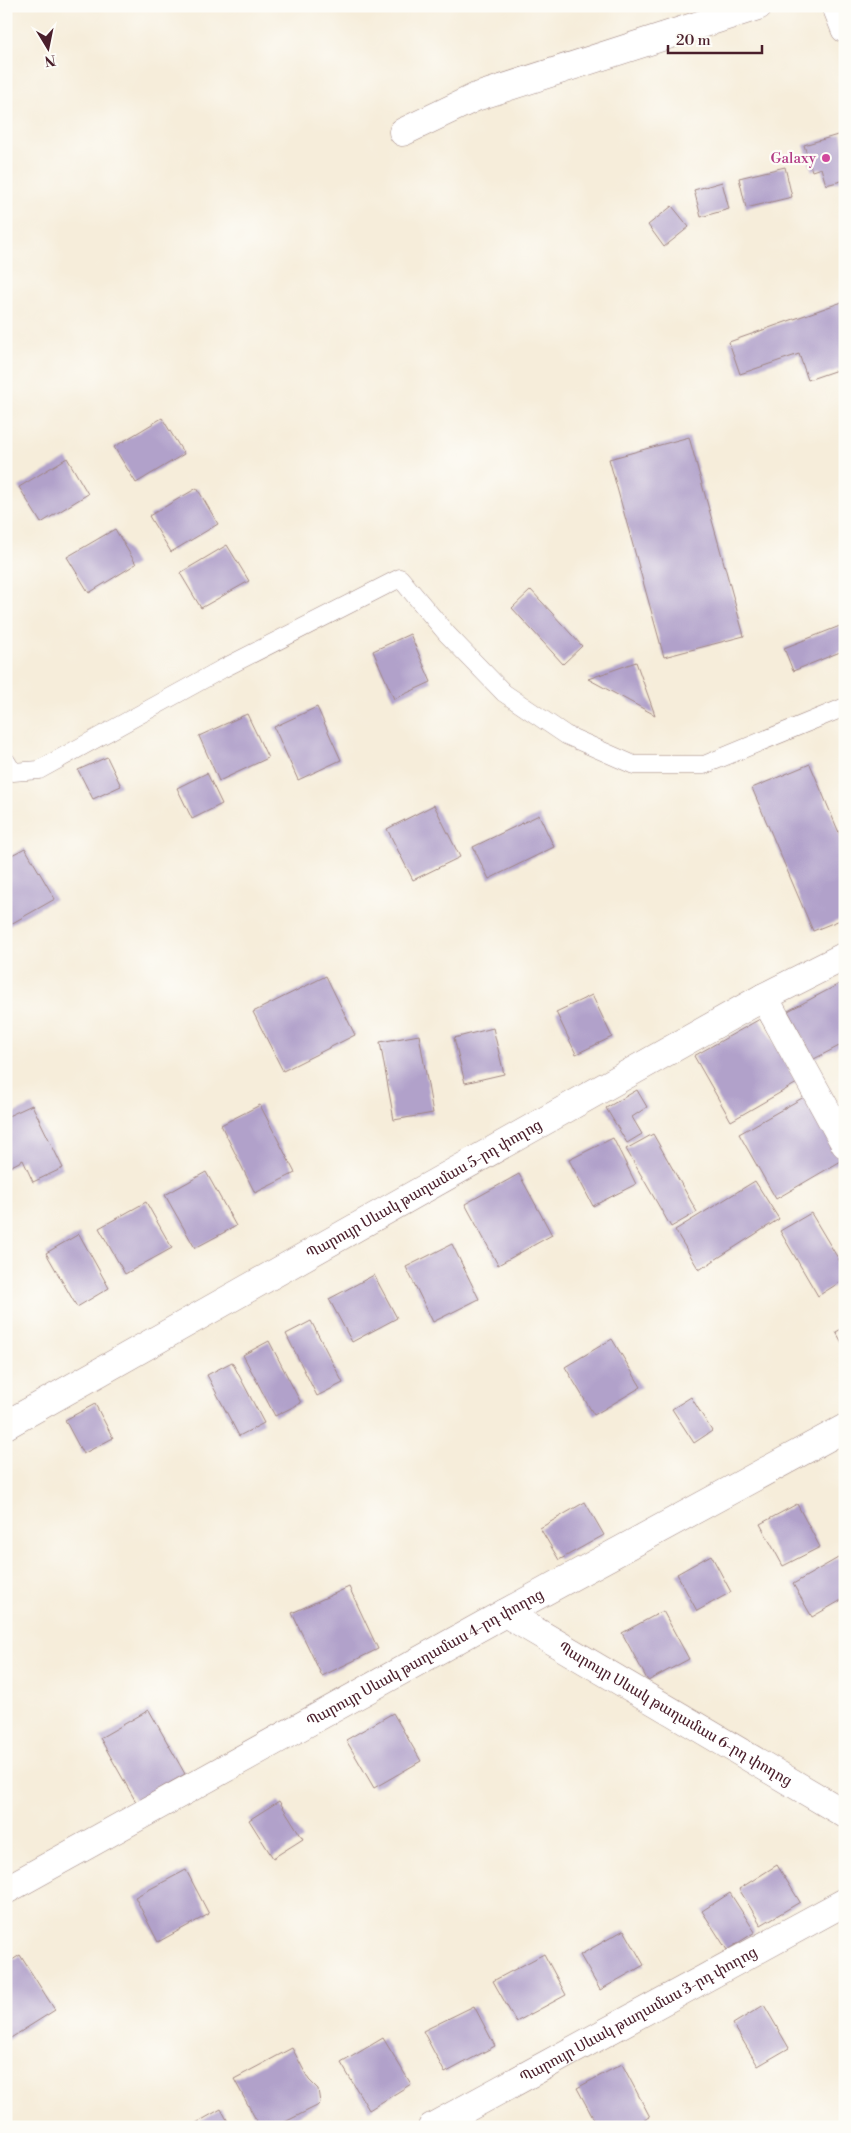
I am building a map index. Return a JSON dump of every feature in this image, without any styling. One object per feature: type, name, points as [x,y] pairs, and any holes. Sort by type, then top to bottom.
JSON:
[{"type":"street","points":[[403,132],[476,97],[758,6]]},
{"type":"street","points":[[836,6],[845,29]]},
{"type":"street","name":"Պարույր Սևակ թաղամաս 5-րդ փողոց","points":[[6,1425],[764,997],[845,956]]},
{"type":"street","points":[[764,997],[845,1144]]},
{"type":"street","name":"Պարույր Սևակ թաղամաս 4-րդ փողոց","points":[[6,1890],[505,1613],[845,1428]]},
{"type":"street","name":"Պարույր Սևակ թաղամաս 6-րդ փողոց","points":[[505,1613],[845,1814]]},
{"type":"street","name":"Պարույր Սևակ թաղամաս 3-րդ փողոց","points":[[432,2127],[845,1902]]},
{"type":"lane","points":[[6,762],[12,772],[39,770],[222,669],[400,578],[447,634],[504,693],[566,736],[634,765],[704,766],[845,707]]},
{"type":"building","name":"Galaxy","points":[[841,134],[845,148],[845,180],[826,185],[821,168],[812,171],[804,145]]},
{"type":"building","points":[[785,167],[792,197],[746,208],[739,178]]},
{"type":"building","points":[[722,182],[729,209],[701,217],[694,190]]},
{"type":"building","points":[[672,206],[689,227],[664,247],[648,225]]},
{"type":"building","points":[[845,301],[845,373],[842,374],[840,369],[808,380],[799,354],[740,374],[729,342]]},
{"type":"building","points":[[162,418],[184,454],[136,483],[114,447]]},
{"type":"building","points":[[689,437],[744,636],[664,657],[609,459]]},
{"type":"building","points":[[67,458],[88,494],[41,523],[19,487]]},
{"type":"building","points":[[197,488],[218,524],[171,552],[149,516]]},
{"type":"building","points":[[115,529],[136,564],[89,593],[67,557]]},
{"type":"building","points":[[227,545],[249,581],[201,608],[180,573]]},
{"type":"building","points":[[531,590],[582,646],[563,664],[512,608]]},
{"type":"building","points":[[845,624],[845,650],[793,671],[784,648]]},
{"type":"building","points":[[410,634],[431,682],[394,699],[373,651]]},
{"type":"building","points":[[636,662],[655,715],[588,679]]},
{"type":"building","points":[[317,707],[341,760],[298,780],[274,727]]},
{"type":"building","points":[[247,714],[268,758],[219,781],[199,736]]},
{"type":"building","points":[[107,757],[121,786],[93,799],[78,770]]},
{"type":"building","points":[[810,764],[845,847],[845,918],[813,931],[752,788]]},
{"type":"building","points":[[207,773],[222,804],[192,819],[177,788]]},
{"type":"building","points":[[434,805],[460,857],[413,880],[387,829]]},
{"type":"building","points":[[539,815],[554,847],[489,879],[473,847]]},
{"type":"building","points":[[25,848],[55,899],[9,925],[6,921],[6,858]]},
{"type":"building","points":[[326,976],[355,1035],[283,1071],[253,1012]]},
{"type":"building","points":[[845,981],[845,1043],[814,1059],[788,1011]]},
{"type":"building","points":[[592,995],[612,1037],[576,1054],[556,1012]]},
{"type":"building","points":[[760,1019],[797,1083],[731,1121],[694,1056]]},
{"type":"building","points":[[493,1028],[504,1074],[465,1083],[454,1038]]},
{"type":"building","points":[[419,1035],[433,1113],[394,1120],[380,1042]]},
{"type":"building","points":[[637,1090],[647,1107],[632,1117],[642,1134],[627,1143],[606,1108]]},
{"type":"building","points":[[804,1097],[841,1161],[776,1199],[739,1134]]},
{"type":"building","points":[[32,1105],[63,1168],[33,1182],[23,1160],[6,1169],[6,1117]]},
{"type":"building","points":[[260,1105],[295,1173],[255,1193],[221,1125]]},
{"type":"building","points":[[653,1134],[697,1212],[671,1227],[626,1149]]},
{"type":"building","points":[[613,1138],[636,1184],[593,1206],[569,1160]]},
{"type":"building","points":[[206,1172],[236,1226],[195,1248],[165,1195]]},
{"type":"building","points":[[519,1174],[552,1235],[498,1265],[465,1204]]},
{"type":"building","points":[[755,1181],[779,1219],[699,1270],[675,1230]]},
{"type":"building","points":[[146,1202],[172,1248],[125,1274],[99,1228]]},
{"type":"building","points":[[811,1213],[845,1270],[845,1279],[818,1296],[780,1231]]},
{"type":"building","points":[[79,1234],[109,1288],[77,1307],[46,1253]]},
{"type":"building","points":[[452,1244],[479,1299],[433,1322],[406,1267]]},
{"type":"building","points":[[374,1275],[397,1318],[352,1342],[329,1299]]},
{"type":"building","points":[[311,1321],[343,1383],[317,1396],[286,1334]]},
{"type":"building","points":[[845,1327],[845,1348],[836,1332]]},
{"type":"building","points":[[612,1339],[641,1387],[594,1415],[565,1367]]},
{"type":"building","points":[[269,1341],[301,1403],[275,1416],[243,1355]]},
{"type":"building","points":[[232,1362],[264,1423],[239,1436],[207,1375]]},
{"type":"building","points":[[691,1397],[712,1431],[694,1443],[672,1409]]},
{"type":"building","points":[[95,1404],[113,1438],[83,1454],[65,1420]]},
{"type":"building","points":[[585,1502],[604,1535],[559,1560],[540,1528]]},
{"type":"building","points":[[797,1504],[820,1547],[783,1566],[760,1524]]},
{"type":"building","points":[[845,1554],[845,1598],[812,1617],[793,1584]]},
{"type":"building","points":[[711,1555],[731,1592],[697,1611],[677,1574]]},
{"type":"building","points":[[349,1587],[378,1649],[322,1676],[292,1613]]},
{"type":"building","points":[[663,1611],[689,1659],[648,1681],[622,1633]]},
{"type":"building","points":[[149,1710],[185,1774],[136,1802],[100,1738]]},
{"type":"building","points":[[393,1713],[421,1761],[374,1788],[346,1740]]},
{"type":"building","points":[[279,1801],[303,1839],[273,1858],[249,1820]]},
{"type":"building","points":[[777,1865],[800,1902],[761,1925],[739,1889]]},
{"type":"building","points":[[186,1870],[209,1914],[158,1942],[135,1897]]},
{"type":"building","points":[[730,1893],[755,1932],[727,1950],[702,1911]]},
{"type":"building","points":[[624,1930],[644,1965],[600,1990],[580,1955]]},
{"type":"building","points":[[544,1954],[566,1995],[516,2022],[493,1981]]},
{"type":"building","points":[[20,1955],[55,2010],[6,2041],[6,1964]]},
{"type":"building","points":[[764,2005],[789,2048],[758,2066],[733,2024]]},
{"type":"building","points":[[474,2006],[495,2046],[445,2073],[423,2031]]},
{"type":"building","points":[[383,2038],[411,2084],[369,2110],[341,2063]]},
{"type":"building","points":[[292,2048],[309,2080],[318,2089],[320,2103],[275,2127],[260,2127],[234,2079]]},
{"type":"building","points":[[622,2064],[650,2117],[631,2127],[598,2127],[577,2088]]},
{"type":"building","points":[[221,2109],[231,2127],[189,2127]]},
{"type":"place","name":"Galaxy","points":[[826,158]]}]
